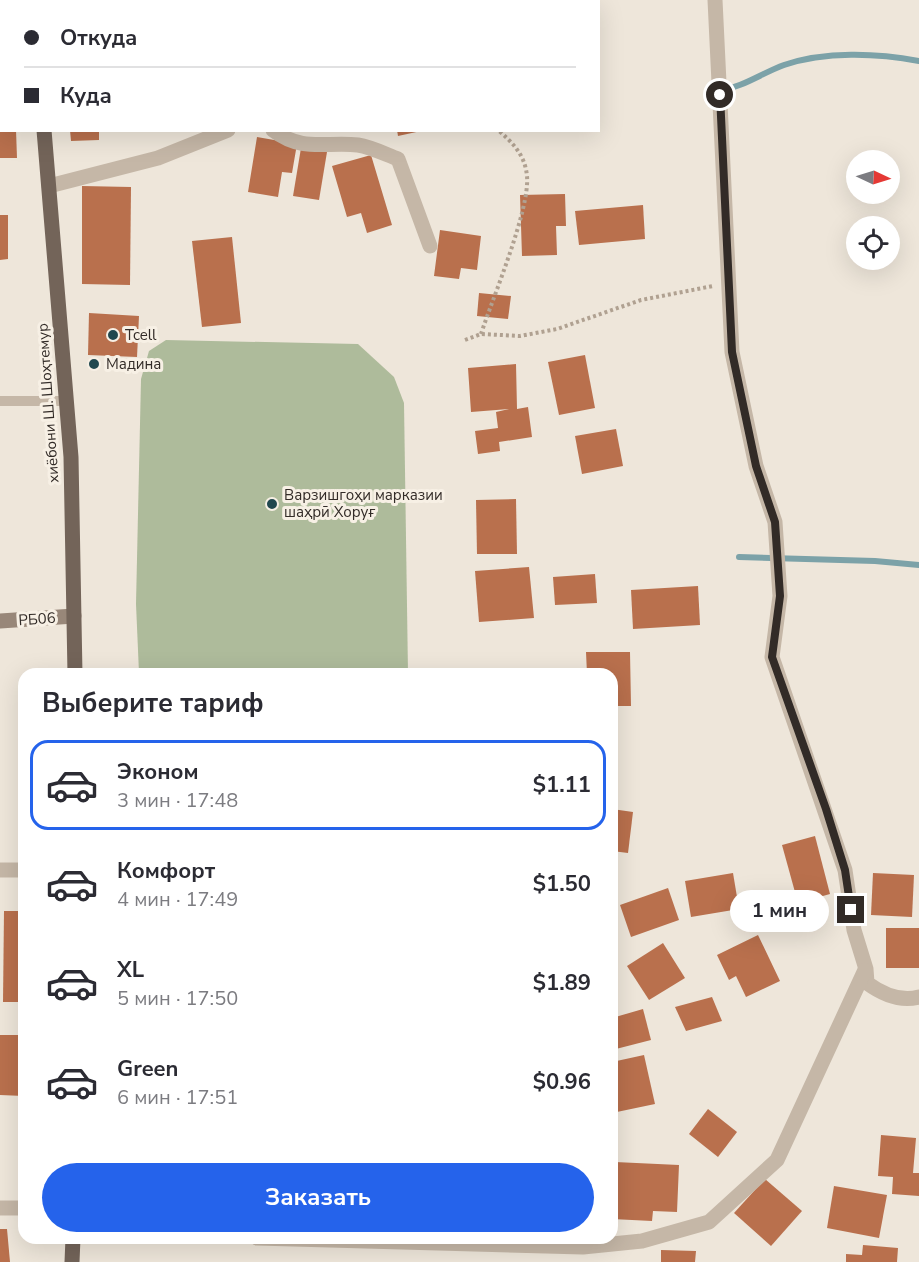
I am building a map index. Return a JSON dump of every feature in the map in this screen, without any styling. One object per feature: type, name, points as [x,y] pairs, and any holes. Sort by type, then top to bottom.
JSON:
[{"type":"main road","name":"хиёбони Ш. Шоҳтемур","points":[[44,132],[74,509],[75,668]]},
{"type":"main road","name":"РБ06","points":[[0,621],[74,616]]},
{"type":"main road","points":[[72,1262],[73,1244]]},
{"type":"street","points":[[715,0],[732,352],[756,466],[775,522],[780,596],[772,657],[845,870],[854,930],[866,969],[867,983],[881,993],[909,999],[919,997]]},
{"type":"street","points":[[49,186],[158,158],[223,132]]},
{"type":"street","points":[[276,132],[282,137],[318,147],[358,145],[398,159],[430,246]]},
{"type":"street","points":[[0,870],[18,870]]},
{"type":"street","points":[[618,1243],[642,1241],[709,1222],[777,1160],[866,969]]},
{"type":"street","points":[[0,1208],[18,1208]]},
{"type":"street","points":[[519,1244],[583,1247],[612,1244]]},
{"type":"lane","points":[[0,401],[67,401]]},
{"type":"path","points":[[481,334],[524,207],[527,175],[517,147],[500,132]]},
{"type":"path","points":[[465,340],[481,334],[520,336],[557,329],[640,300],[729,284]]},
{"type":"green space","name":"Варзишгоҳи марказии шаҳрӣ Хоруғ","points":[[166,340],[358,344],[394,377],[404,403],[408,668],[139,668],[136,604],[141,379],[149,351]]},
{"type":"building","points":[[0,132],[16,132],[17,158],[0,158]]},
{"type":"building","points":[[70,132],[99,132],[99,140],[71,141]]},
{"type":"building","points":[[397,132],[416,132],[398,136]]},
{"type":"building","points":[[257,137],[297,144],[292,173],[282,172],[278,197],[248,192]]},
{"type":"building","points":[[301,148],[327,152],[319,200],[293,196]]},
{"type":"building","points":[[371,155],[392,225],[367,233],[361,213],[347,217],[332,166]]},
{"type":"building","points":[[82,186],[131,187],[130,285],[82,284]]},
{"type":"building","points":[[565,194],[566,226],[556,226],[557,255],[522,256],[520,195]]},
{"type":"building","points":[[643,205],[645,239],[579,245],[575,211]]},
{"type":"building","points":[[0,215],[8,215],[8,259],[0,260]]},
{"type":"building","points":[[440,230],[481,236],[477,270],[461,268],[459,279],[434,276]]},
{"type":"building","points":[[232,237],[241,323],[202,327],[192,241]]},
{"type":"building","points":[[479,293],[511,296],[508,319],[477,316]]},
{"type":"building","name":"Tcell","points":[[89,313],[139,316],[137,357],[88,355]]},
{"type":"building","points":[[585,355],[595,408],[559,415],[548,362]]},
{"type":"building","points":[[516,364],[517,409],[528,407],[532,437],[499,442],[500,451],[478,454],[475,431],[498,428],[496,412],[509,409],[471,412],[468,368]]},
{"type":"building","points":[[616,429],[623,466],[582,474],[575,436]]},
{"type":"building","points":[[516,499],[517,554],[477,554],[476,500]]},
{"type":"building","points":[[529,567],[534,618],[479,622],[475,571]]},
{"type":"building","points":[[595,574],[597,603],[555,605],[553,577]]},
{"type":"building","points":[[698,586],[700,625],[633,629],[631,590]]},
{"type":"building","points":[[586,652],[630,652],[631,706],[618,706],[618,668],[587,668]]},
{"type":"building","points":[[618,810],[633,812],[628,853],[618,852]]},
{"type":"building","points":[[815,836],[830,894],[798,903],[782,845]]},
{"type":"building","points":[[733,873],[739,909],[691,917],[685,881]]},
{"type":"building","points":[[873,873],[914,875],[912,917],[871,915]]},
{"type":"building","points":[[668,888],[679,920],[631,937],[620,905]]},
{"type":"building","points":[[4,911],[18,911],[18,1002],[3,1002]]},
{"type":"building","points":[[886,928],[919,928],[919,968],[886,968]]},
{"type":"building","points":[[758,935],[780,981],[746,997],[736,976],[729,980],[717,955]]},
{"type":"building","points":[[663,943],[685,978],[649,1000],[627,966]]},
{"type":"building","points":[[712,997],[722,1021],[686,1031],[675,1007]]},
{"type":"building","points":[[643,1009],[651,1040],[618,1048],[618,1016]]},
{"type":"building","points":[[0,1035],[18,1035],[18,1096],[0,1095]]},
{"type":"building","points":[[644,1055],[655,1104],[618,1112],[618,1061]]},
{"type":"building","points":[[708,1109],[737,1132],[718,1157],[689,1134]]},
{"type":"building","points":[[881,1135],[916,1138],[913,1173],[919,1173],[919,1196],[892,1194],[893,1177],[878,1176]]},
{"type":"building","points":[[618,1162],[679,1165],[677,1212],[653,1211],[652,1221],[618,1219]]},
{"type":"building","points":[[765,1179],[802,1211],[771,1246],[734,1213]]},
{"type":"building","points":[[834,1186],[887,1195],[879,1238],[827,1228]]},
{"type":"building","points":[[0,1229],[7,1229],[10,1262],[0,1262]]},
{"type":"building","points":[[863,1245],[898,1248],[897,1262],[846,1262],[846,1254],[862,1255]]},
{"type":"building","points":[[661,1250],[696,1251],[695,1262],[661,1262]]},
{"type":"waterway","points":[[719,91],[784,65],[816,57],[869,55],[919,61]]},
{"type":"waterway","points":[[739,557],[875,561],[919,565]]},
{"type":"place","name":"Tcell","points":[[113,335]]},
{"type":"place","name":"Мадина","points":[[94,364]]},
{"type":"place","name":"Варзишгоҳи марказии шаҳрӣ Хоруғ","points":[[272,504]]},
{"type":"route","points":[[720,95],[732,352],[756,466],[775,522],[780,596],[772,657],[826,809],[845,870],[851,910]]}]
